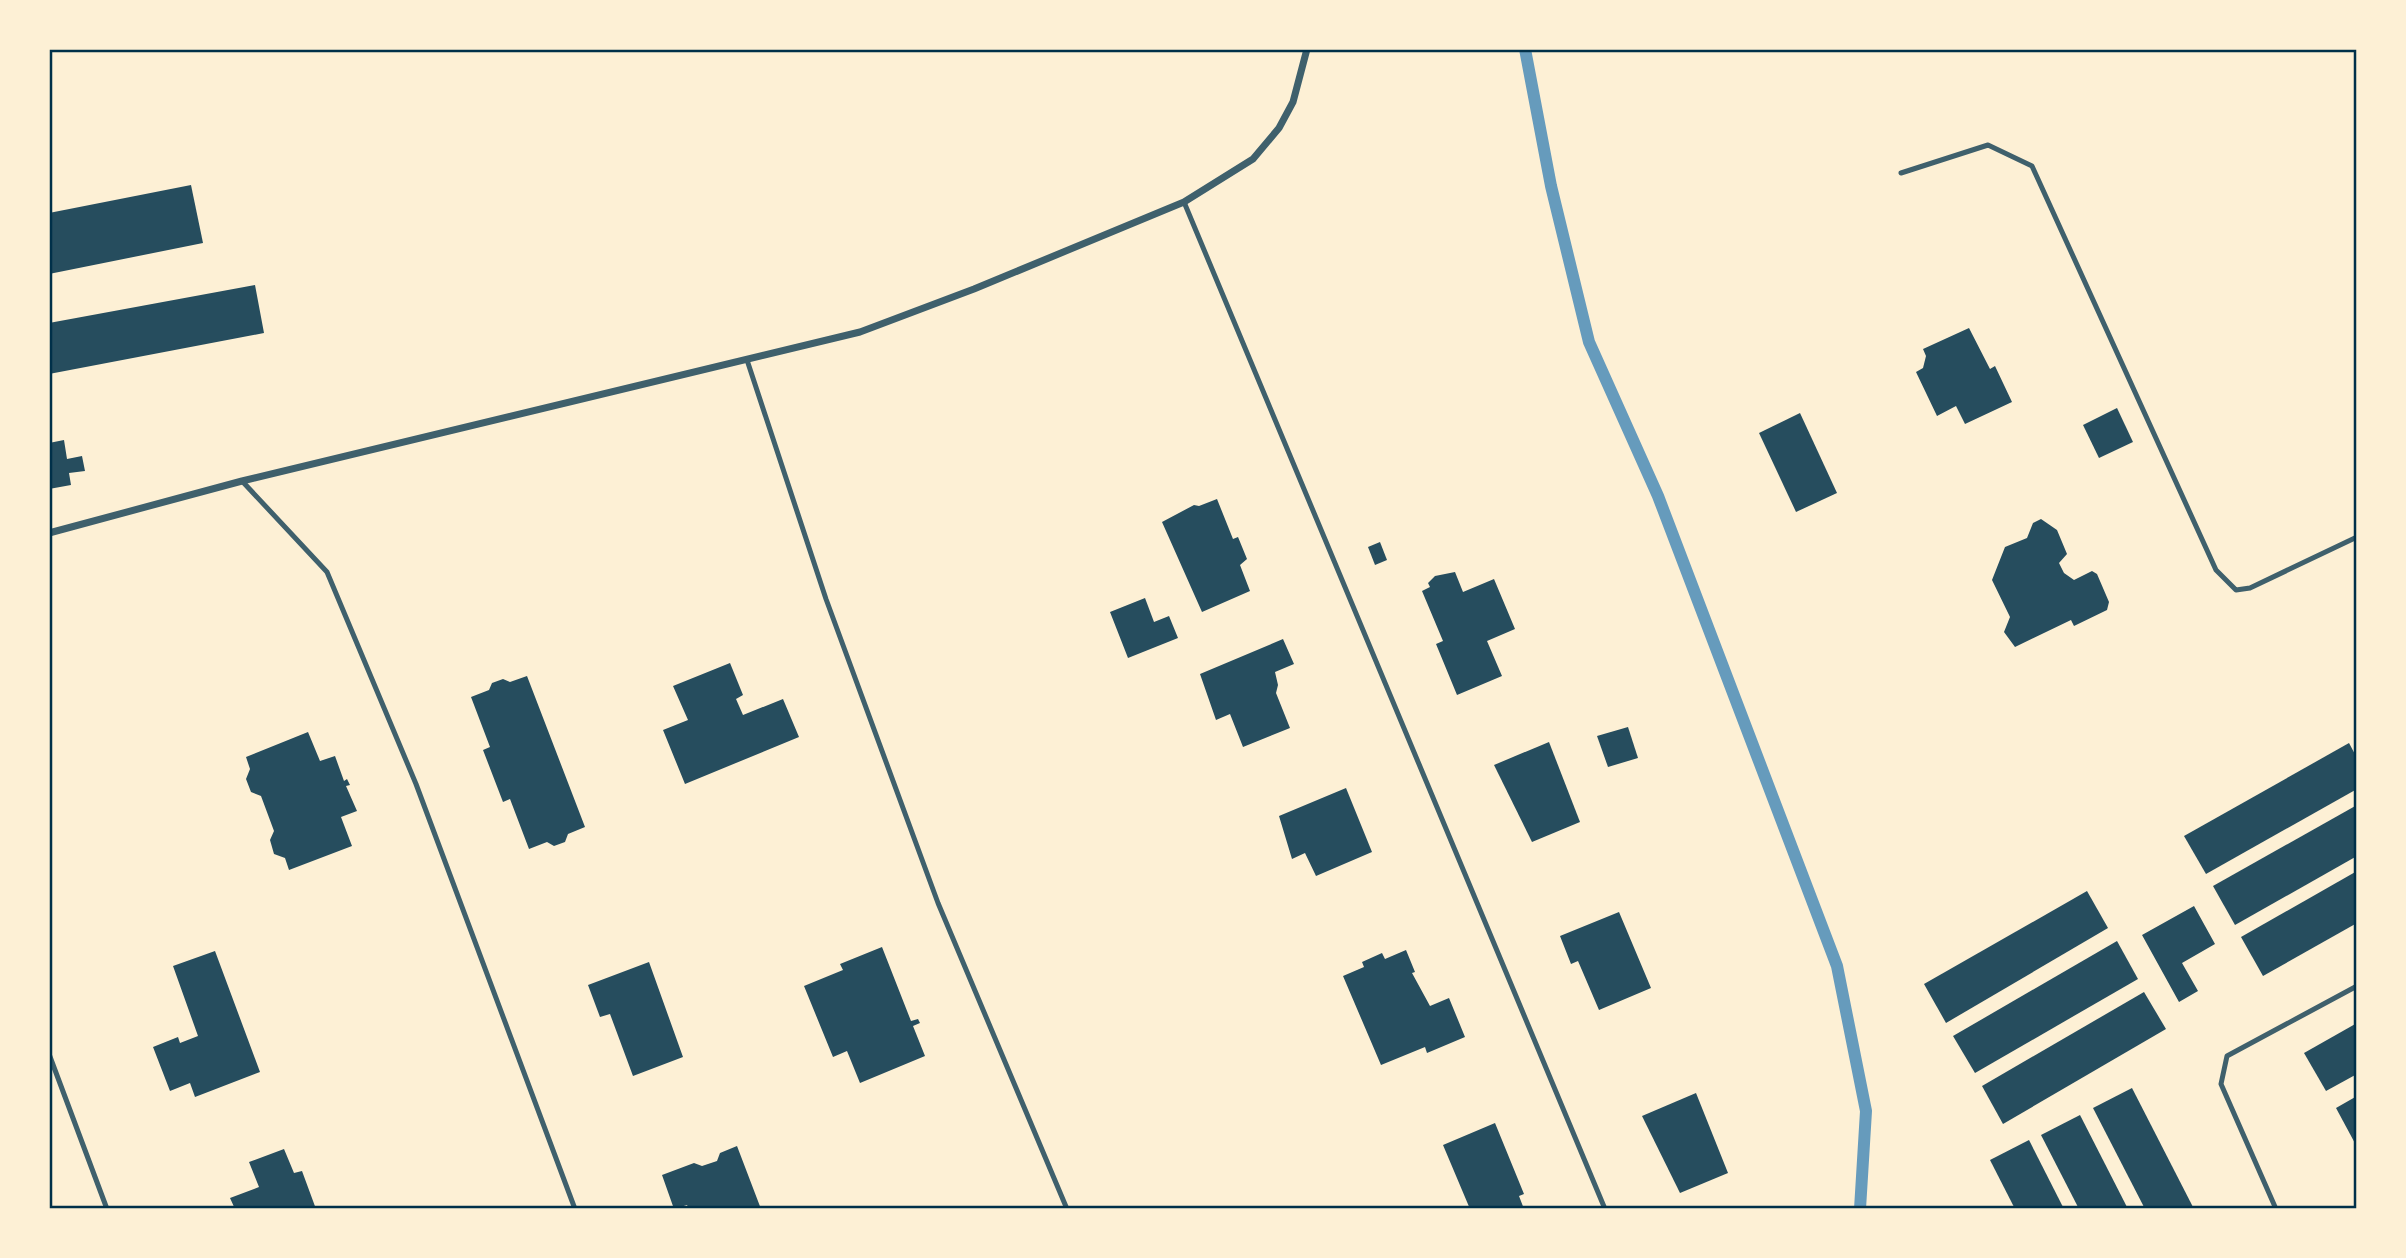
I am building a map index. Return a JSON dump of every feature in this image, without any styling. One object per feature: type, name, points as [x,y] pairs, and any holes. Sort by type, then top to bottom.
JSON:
[{"type":"street","points":[[49,533],[242,481],[860,332],[975,289],[1184,202],[1253,159],[1279,128],[1293,102],[1307,49]]},
{"type":"lane","points":[[1901,173],[1988,145],[2032,166],[2216,570],[2236,590],[2250,588],[2357,537]]},
{"type":"lane","points":[[1184,202],[1605,1209]]},
{"type":"lane","points":[[747,360],[826,599],[938,903],[1067,1209]]},
{"type":"lane","points":[[242,481],[327,572],[416,784],[575,1209]]},
{"type":"lane","points":[[2276,1209],[2221,1084],[2227,1056],[2357,986]]},
{"type":"lane","points":[[49,1054],[107,1209]]},
{"type":"building","points":[[191,185],[203,243],[49,274],[49,213]]},
{"type":"building","points":[[255,285],[264,333],[49,374],[49,323]]},
{"type":"building","points":[[1969,328],[1990,369],[1995,366],[2012,402],[1965,424],[1956,406],[1937,416],[1916,372],[1923,368],[1926,356],[1923,349]]},
{"type":"building","points":[[2117,408],[2133,442],[2099,458],[2083,425]]},
{"type":"building","points":[[1800,413],[1837,493],[1796,512],[1759,433]]},
{"type":"building","points":[[64,440],[67,459],[82,456],[85,471],[69,473],[71,485],[49,489],[49,443]]},
{"type":"building","points":[[1217,499],[1233,539],[1238,537],[1247,559],[1240,565],[1250,591],[1202,612],[1162,522],[1194,505],[1199,506]]},
{"type":"building","points":[[2041,519],[2057,530],[2067,554],[2059,563],[2064,573],[2074,580],[2092,571],[2097,574],[2109,602],[2107,610],[2074,626],[2071,620],[2015,647],[2004,632],[2010,617],[1992,580],[2005,547],[2027,538],[2033,523]]},
{"type":"building","points":[[1380,542],[1387,560],[1375,565],[1368,547]]},
{"type":"building","points":[[1455,572],[1463,592],[1494,579],[1515,629],[1487,641],[1502,676],[1457,695],[1436,644],[1443,641],[1422,591],[1430,587],[1428,583],[1435,576]]},
{"type":"building","points":[[1145,598],[1154,622],[1169,616],[1178,638],[1128,658],[1110,612]]},
{"type":"building","points":[[1283,639],[1294,664],[1275,672],[1278,685],[1276,693],[1290,728],[1243,747],[1230,714],[1216,720],[1200,674]]},
{"type":"building","points":[[730,663],[743,695],[736,699],[743,715],[783,699],[799,737],[685,784],[663,730],[688,720],[673,686]]},
{"type":"building","points":[[527,676],[585,827],[568,834],[565,842],[554,846],[547,842],[529,849],[510,799],[503,802],[483,750],[490,747],[471,697],[489,690],[492,683],[503,679],[510,682]]},
{"type":"building","points":[[1628,727],[1638,758],[1608,767],[1597,736]]},
{"type":"building","points":[[308,732],[320,761],[335,756],[344,781],[347,779],[350,785],[346,786],[357,811],[341,817],[352,846],[289,870],[285,858],[274,854],[270,840],[274,831],[261,796],[251,792],[246,779],[250,769],[246,757]]},
{"type":"building","points":[[1549,742],[1580,822],[1532,842],[1494,765]]},
{"type":"building","points":[[2349,743],[2357,758],[2357,789],[2206,874],[2184,836]]},
{"type":"building","points":[[1346,788],[1372,852],[1316,876],[1305,853],[1292,859],[1279,816]]},
{"type":"building","points":[[2357,805],[2357,856],[2235,925],[2213,886]]},
{"type":"building","points":[[2357,871],[2357,923],[2263,976],[2241,937]]},
{"type":"building","points":[[2087,891],[2108,928],[1946,1023],[1924,984]]},
{"type":"building","points":[[2194,906],[2215,944],[2182,963],[2198,991],[2179,1002],[2142,935]]},
{"type":"building","points":[[1619,912],[1651,988],[1599,1010],[1578,961],[1571,964],[1560,936]]},
{"type":"building","points":[[2117,941],[2138,979],[1975,1073],[1953,1036]]},
{"type":"building","points":[[882,947],[911,1021],[918,1019],[920,1023],[913,1026],[925,1056],[860,1083],[847,1051],[833,1057],[804,986],[843,970],[840,964]]},
{"type":"building","points":[[1406,950],[1415,972],[1412,973],[1430,1006],[1449,998],[1465,1037],[1427,1053],[1425,1047],[1381,1065],[1343,976],[1364,967],[1362,962],[1382,953],[1385,959]]},
{"type":"building","points":[[215,951],[260,1072],[195,1097],[190,1083],[170,1091],[153,1047],[178,1037],[180,1043],[198,1036],[173,966]]},
{"type":"building","points":[[649,962],[683,1057],[633,1076],[610,1014],[600,1017],[588,985]]},
{"type":"building","points":[[2144,992],[2166,1029],[2003,1124],[1982,1086]]},
{"type":"building","points":[[2357,1023],[2357,1074],[2326,1091],[2304,1053]]},
{"type":"building","points":[[2132,1088],[2194,1209],[2145,1209],[2093,1108]]},
{"type":"building","points":[[1696,1093],[1728,1173],[1680,1193],[1642,1116]]},
{"type":"building","points":[[2357,1096],[2357,1147],[2336,1108]]},
{"type":"building","points":[[2080,1115],[2128,1209],[2079,1209],[2041,1135]]},
{"type":"building","points":[[1495,1123],[1524,1194],[1519,1196],[1524,1209],[1470,1209],[1443,1145]]},
{"type":"building","points":[[2029,1140],[2064,1209],[2015,1209],[1990,1160]]},
{"type":"building","points":[[737,1146],[761,1209],[689,1209],[687,1205],[674,1209],[662,1175],[694,1163],[702,1166],[717,1161],[720,1153]]},
{"type":"building","points":[[284,1149],[294,1173],[302,1171],[316,1209],[235,1209],[230,1198],[259,1187],[249,1162]]},
{"type":"waterway","points":[[1525,49],[1551,186],[1589,342],[1658,496],[1837,966],[1866,1111],[1860,1209]]}]
